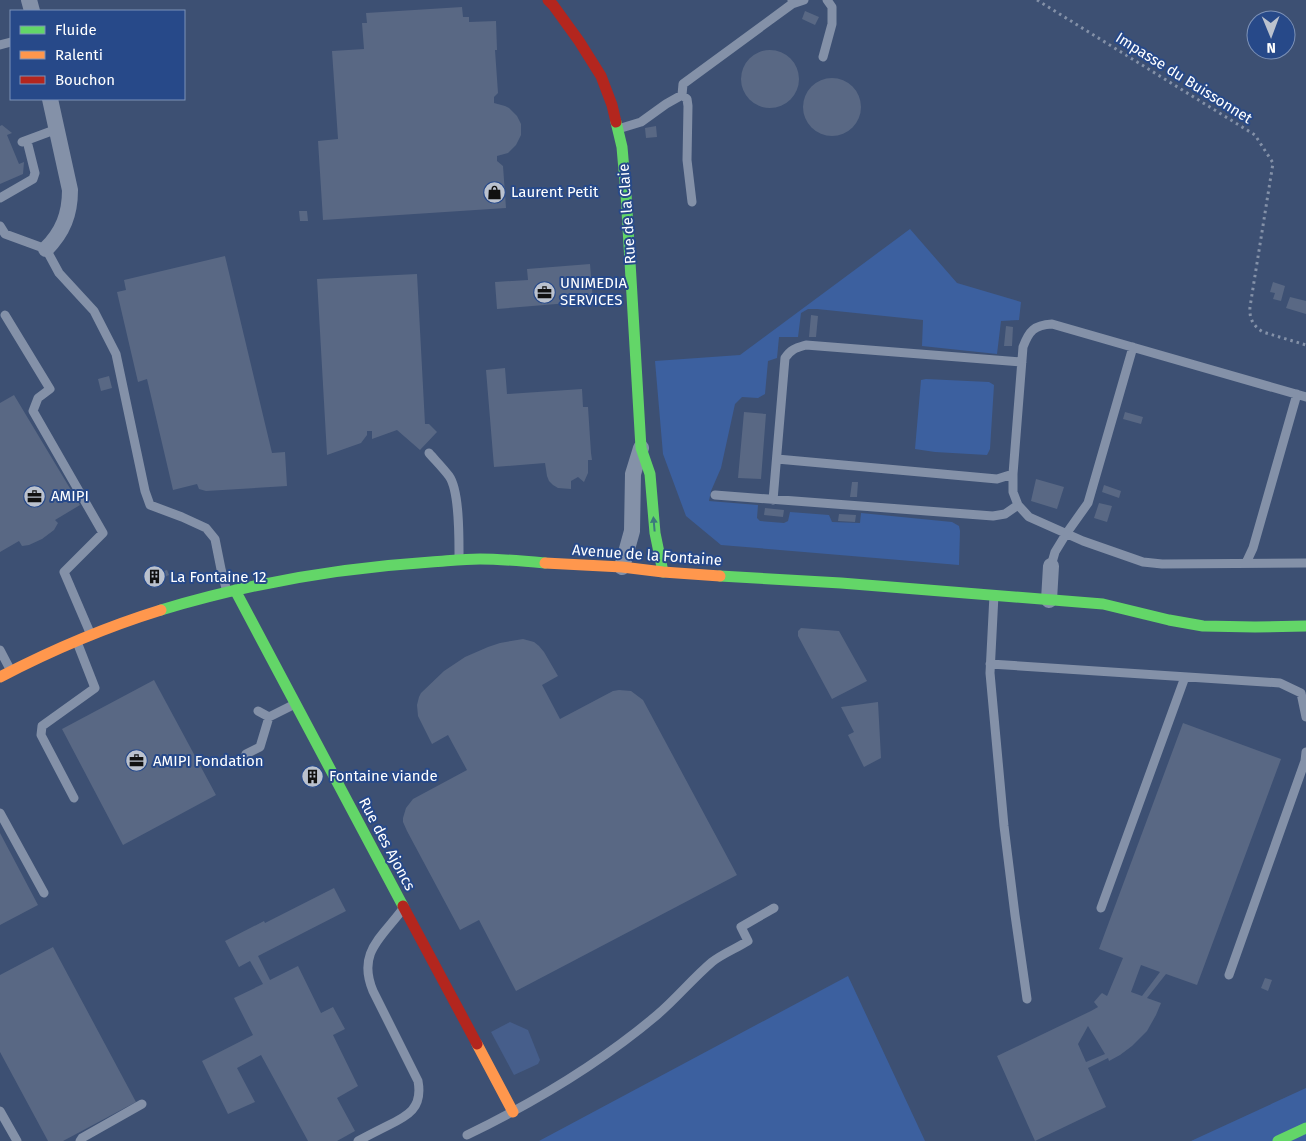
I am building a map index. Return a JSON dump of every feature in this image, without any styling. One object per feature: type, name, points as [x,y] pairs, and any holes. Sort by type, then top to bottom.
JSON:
[{"type":"main road","name":"Rue de la Claie","points":[[548,0],[579,41],[601,76],[612,105],[622,147],[641,448],[650,474],[655,533],[663,572]]},
{"type":"main road","name":"Avenue de la Fontaine","points":[[0,677],[37,658],[143,616],[231,591],[278,581],[353,569],[481,559],[622,567],[663,572],[841,583],[1103,604],[1203,626],[1306,626]]},
{"type":"main road","name":"Rue des Ajoncs","points":[[231,591],[296,704],[513,1112]]},
{"type":"main road","points":[[1278,1141],[1306,1128]]},
{"type":"street","points":[[46,249],[56,238],[64,224],[70,201],[70,190],[50,100]]},
{"type":"street","name":"Rue de la Claie","points":[[622,567],[632,531],[633,474],[641,448]]},
{"type":"street","points":[[1049,600],[1051,566]]},
{"type":"lane","points":[[692,202],[687,160],[688,106],[682,95],[684,84],[792,2],[804,0]]},
{"type":"lane","points":[[823,57],[832,24],[832,7],[827,0]]},
{"type":"lane","points":[[618,129],[641,122],[682,95]]},
{"type":"lane","points":[[0,198],[33,179],[35,173],[24,141],[57,130]]},
{"type":"lane","points":[[0,226],[5,234],[46,249],[59,273],[94,311],[116,354],[145,491],[150,505],[206,528],[215,539],[221,569],[231,591]]},
{"type":"lane","points":[[5,315],[50,390],[38,398],[33,411],[103,533],[64,572],[92,635]]},
{"type":"lane","points":[[1246,564],[1253,548],[1302,396],[1052,324],[1042,325],[1032,330],[1023,347],[1013,474],[1013,492],[1018,505],[1029,517],[1083,541],[1143,562],[1162,564],[1246,564],[1306,563]]},
{"type":"lane","points":[[774,500],[785,358],[789,352],[797,347],[806,345],[1022,362]]},
{"type":"lane","points":[[1051,566],[1055,552],[1088,503],[1133,347]]},
{"type":"lane","points":[[428,453],[450,478],[455,494],[459,560]]},
{"type":"lane","points":[[777,459],[997,478],[1013,474]]},
{"type":"lane","points":[[715,495],[993,516],[1005,514],[1018,505]]},
{"type":"lane","points":[[994,595],[990,673],[1004,826],[1028,999]]},
{"type":"lane","points":[[74,798],[42,735],[42,726],[95,688],[77,642]]},
{"type":"lane","points":[[0,650],[11,671]]},
{"type":"lane","points":[[990,664],[1280,684],[1301,693],[1306,717]]},
{"type":"lane","points":[[1101,908],[1185,677]]},
{"type":"lane","points":[[246,754],[260,747],[269,718],[296,704]]},
{"type":"lane","points":[[258,711],[269,718]]},
{"type":"lane","points":[[1229,975],[1305,761],[1306,752]]},
{"type":"lane","points":[[0,813],[44,893]]},
{"type":"lane","points":[[358,1141],[406,1116],[415,1107],[419,1094],[418,1081],[373,991],[367,970],[371,949],[404,908]]},
{"type":"lane","points":[[467,1135],[558,1087],[597,1062],[657,1015],[713,961],[748,942],[741,927],[774,908]]},
{"type":"lane","points":[[80,1141],[82,1138],[142,1104]]},
{"type":"lane","points":[[0,1111],[17,1141]]},
{"type":"path","name":"Impasse du Buissonnet","points":[[1036,0],[1255,135],[1273,163],[1250,307],[1251,318],[1257,329],[1262,332],[1306,345]]},
{"type":"shaded area","points":[[910,229],[957,283],[1021,302],[1019,320],[1001,321],[997,354],[922,346],[923,320],[808,309],[801,313],[798,337],[779,337],[777,358],[768,361],[765,394],[758,398],[742,397],[735,404],[721,468],[711,491],[709,501],[758,505],[757,518],[760,521],[784,523],[788,521],[790,512],[829,515],[832,522],[860,523],[861,513],[952,522],[959,526],[960,531],[959,565],[721,545],[686,516],[663,454],[655,361],[740,355]]},
{"type":"shaded area","points":[[921,380],[989,382],[994,385],[990,449],[987,455],[915,449]]},
{"type":"shaded area","points":[[848,976],[925,1141],[539,1141]]},
{"type":"shaded area","points":[[510,1022],[528,1030],[540,1060],[538,1064],[514,1075],[491,1032]]},
{"type":"shaded area","points":[[1306,1088],[1306,1141],[1191,1141]]},
{"type":"building","points":[[462,7],[463,17],[469,17],[469,22],[496,21],[497,50],[495,50],[498,93],[494,97],[494,103],[509,108],[517,116],[521,124],[521,135],[516,145],[508,153],[497,156],[497,161],[503,166],[506,208],[323,220],[318,141],[338,139],[332,51],[364,49],[362,23],[367,23],[366,13]]},
{"type":"building","points":[[805,11],[819,17],[815,25],[802,19]]},
{"type":"building","points":[[764,50],[776,50],[791,58],[799,73],[799,85],[791,100],[776,108],[764,108],[749,100],[741,85],[741,73],[749,58]]},
{"type":"building","points":[[826,78],[838,78],[853,86],[861,101],[861,113],[853,128],[838,136],[826,136],[811,128],[803,113],[803,101],[811,86]]},
{"type":"building","points":[[2,125],[12,133],[7,135],[19,164],[24,162],[23,174],[0,184],[0,126]]},
{"type":"building","points":[[656,126],[657,137],[646,138],[645,128]]},
{"type":"building","points":[[299,211],[307,211],[308,221],[300,221]]},
{"type":"building","points":[[225,256],[272,453],[285,452],[287,486],[206,491],[199,489],[197,484],[173,490],[147,379],[138,382],[117,292],[126,290],[124,280]]},
{"type":"building","name":"UNIMEDIA SERVICES","points":[[590,264],[593,301],[497,309],[495,282],[528,280],[527,269]]},
{"type":"building","points":[[417,274],[425,424],[429,424],[437,432],[420,450],[397,430],[372,439],[372,431],[367,431],[367,435],[361,443],[327,455],[317,279]]},
{"type":"building","points":[[1273,282],[1285,286],[1281,301],[1273,299],[1275,293],[1270,292]]},
{"type":"building","points":[[1290,297],[1306,301],[1306,314],[1286,308]]},
{"type":"building","points":[[811,315],[818,316],[816,337],[809,337]]},
{"type":"building","points":[[1006,326],[1013,327],[1012,346],[1004,346]]},
{"type":"building","points":[[505,368],[507,394],[582,389],[583,407],[588,407],[592,460],[588,460],[588,473],[584,482],[578,477],[571,481],[571,489],[558,488],[549,481],[545,463],[494,467],[486,370]]},
{"type":"building","points":[[109,376],[112,388],[101,391],[98,379]]},
{"type":"building","points":[[14,395],[80,505],[55,520],[58,523],[54,530],[42,539],[22,546],[19,541],[0,552],[0,403]]},
{"type":"building","points":[[744,412],[766,414],[761,479],[738,478]]},
{"type":"building","points":[[1125,412],[1143,417],[1141,424],[1123,419]]},
{"type":"building","points":[[1036,479],[1064,487],[1057,509],[1031,501]]},
{"type":"building","points":[[852,482],[858,482],[857,497],[850,497]]},
{"type":"building","points":[[1104,485],[1121,491],[1119,498],[1102,492]]},
{"type":"building","points":[[1099,503],[1112,506],[1107,522],[1094,518]]},
{"type":"building","points":[[765,508],[784,510],[783,517],[764,515]]},
{"type":"building","points":[[839,514],[856,515],[855,522],[838,521]]},
{"type":"building","points":[[167,570],[169,575],[151,583],[149,576]]},
{"type":"building","points":[[801,628],[839,631],[867,681],[832,699],[798,636],[798,631]]},
{"type":"building","points":[[523,639],[534,642],[539,646],[558,676],[542,685],[560,719],[613,691],[631,691],[643,700],[737,875],[516,991],[479,920],[460,930],[407,831],[403,818],[406,808],[413,799],[467,770],[448,735],[432,744],[418,716],[417,705],[421,693],[444,671],[465,657],[500,643]]},
{"type":"building","points":[[154,680],[216,795],[123,845],[62,729]]},
{"type":"building","points":[[878,702],[881,758],[864,767],[848,735],[854,732],[841,707]]},
{"type":"building","points":[[1183,723],[1281,759],[1197,985],[1166,974],[1147,998],[1161,1003],[1147,1031],[1120,1055],[1109,1061],[1108,1058],[1088,1068],[1106,1107],[1035,1141],[997,1056],[1098,1007],[1094,1002],[1102,993],[1107,996],[1123,958],[1099,949]],"holes":[[[1141,965],[1160,972],[1142,996],[1131,992]],[[1088,1026],[1105,1054],[1086,1062],[1078,1044]]]},
{"type":"building","name":"Fontaine viande","points":[[313,770],[318,780],[313,783],[307,773]]},
{"type":"building","points":[[0,833],[38,905],[0,925]]},
{"type":"building","points":[[334,888],[346,911],[258,956],[270,980],[298,966],[321,1013],[333,1007],[345,1029],[333,1035],[358,1086],[337,1098],[355,1131],[337,1141],[308,1141],[261,1055],[237,1068],[255,1102],[228,1114],[202,1061],[253,1035],[234,998],[263,984],[250,961],[239,967],[225,941]]},
{"type":"building","points":[[53,947],[136,1102],[63,1141],[48,1141],[0,1052],[0,975]]},
{"type":"building","points":[[1265,978],[1272,980],[1268,991],[1261,988]]},
{"type":"traffic: fast","points":[[616,122],[622,147],[626,194],[641,448],[650,474],[655,533],[663,572]]},
{"type":"traffic: fast","points":[[161,610],[194,600],[294,578],[362,568],[474,559],[545,563]]},
{"type":"traffic: fast","points":[[720,576],[841,583],[1103,604],[1203,626],[1306,626]]},
{"type":"traffic: fast","points":[[235,590],[403,906]]},
{"type":"traffic: fast","points":[[1278,1141],[1306,1128]]},
{"type":"traffic: slow","points":[[545,563],[622,567],[720,576]]},
{"type":"traffic: slow","points":[[0,677],[79,640],[161,610]]},
{"type":"traffic: slow","points":[[477,1044],[513,1112]]},
{"type":"traffic: jam","points":[[548,0],[579,41],[601,76],[616,122]]},
{"type":"traffic: jam","points":[[403,906],[477,1044]]},
{"type":"place","name":"Laurent Petit","points":[[495,192]]},
{"type":"place","name":"UNIMEDIA SERVICES","points":[[544,292]]},
{"type":"place","name":"AMIPI","points":[[35,496]]},
{"type":"place","name":"La Fontaine 12","points":[[154,577]]},
{"type":"place","name":"AMIPI Fondation","points":[[137,761]]},
{"type":"place","name":"Fontaine viande","points":[[313,776]]}]
